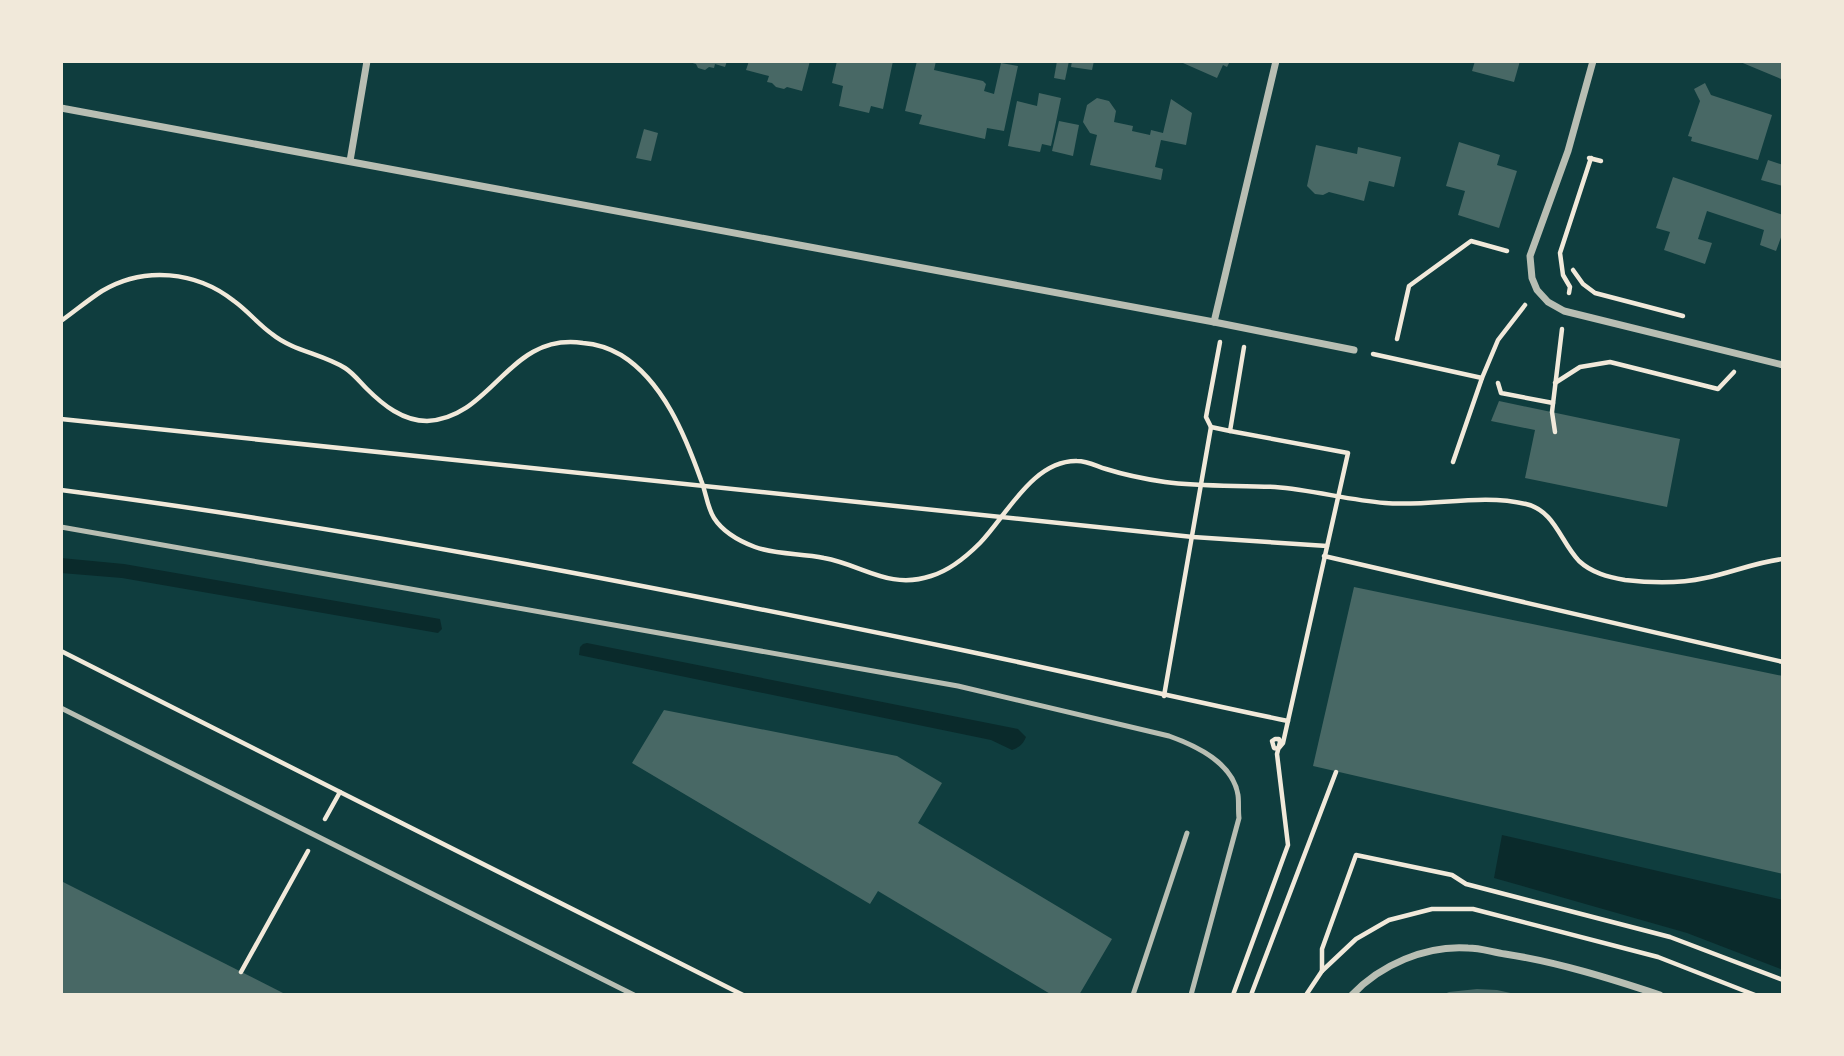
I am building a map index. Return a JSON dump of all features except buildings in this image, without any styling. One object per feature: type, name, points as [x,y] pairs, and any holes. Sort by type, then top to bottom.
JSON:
[{"type":"street","points":[[350,161],[367,61]]},
{"type":"street","points":[[1214,322],[1276,61]]},
{"type":"street","points":[[1593,61],[1568,151],[1530,257],[1532,278],[1537,290],[1548,302],[1564,311],[1783,365]]},
{"type":"street","points":[[61,108],[1354,350]]},
{"type":"street","points":[[1352,995],[1365,981],[1397,962],[1434,950],[1466,947],[1535,959],[1660,995]]},
{"type":"lane","points":[[61,527],[958,686],[1184,741],[1216,760],[1228,771],[1238,794],[1239,818],[1191,995]]},
{"type":"lane","points":[[61,708],[634,995]]},
{"type":"lane","points":[[1133,995],[1187,833]]},
{"type":"path","points":[[1564,311],[1570,287],[1563,275],[1560,253],[1591,158]]},
{"type":"path","points":[[1396,339],[1409,286],[1471,241],[1507,251]]},
{"type":"path","points":[[1573,270],[1583,284],[1595,293],[1683,316]]},
{"type":"path","points":[[61,321],[106,288],[137,277],[153,274],[192,279],[234,300],[278,339],[344,367],[393,411],[419,421],[457,415],[482,396],[522,358],[545,346],[574,342],[599,346],[625,358],[659,392],[688,446],[713,516],[734,537],[771,551],[826,558],[896,581],[936,575],[958,562],[979,544],[1032,481],[1048,469],[1080,461],[1159,481],[1200,486],[1278,488],[1393,504],[1520,502],[1547,514],[1578,560],[1594,572],[1613,578],[1682,582],[1783,559]]},
{"type":"path","points":[[1453,462],[1498,340],[1537,290]]},
{"type":"path","points":[[1354,350],[1482,378]]},
{"type":"path","points":[[1555,432],[1552,412],[1558,351]]},
{"type":"path","points":[[1555,383],[1580,367],[1610,362],[1718,389],[1732,376],[1739,354]]},
{"type":"path","points":[[1164,696],[1211,427],[1206,417],[1217,363]]},
{"type":"path","points":[[1230,431],[1241,370]]},
{"type":"path","points":[[1498,383],[1501,393],[1553,404]]},
{"type":"path","points":[[61,419],[1193,537],[1327,546]]},
{"type":"path","points":[[1211,427],[1348,453],[1286,730],[1281,746],[1278,749],[1274,748],[1272,741],[1279,739],[1280,742],[1278,754],[1289,845],[1233,995]]},
{"type":"path","points":[[61,490],[317,527],[510,561],[960,650],[1288,721]]},
{"type":"path","points":[[1324,556],[1783,662]]},
{"type":"path","points":[[61,651],[340,792]]},
{"type":"path","points":[[1251,995],[1336,772]]},
{"type":"path","points":[[1322,971],[1322,949],[1356,855],[1452,876],[1466,884],[1670,937],[1783,980]]},
{"type":"water","points":[[61,558],[124,564],[440,619],[442,629],[438,633],[122,578],[61,573]]},
{"type":"water","points":[[587,643],[1018,729],[1026,737],[1021,745],[1012,750],[991,740],[579,655],[580,647]]},
{"type":"water","points":[[1502,835],[1783,900],[1783,970],[1687,933],[1494,878]]}]
